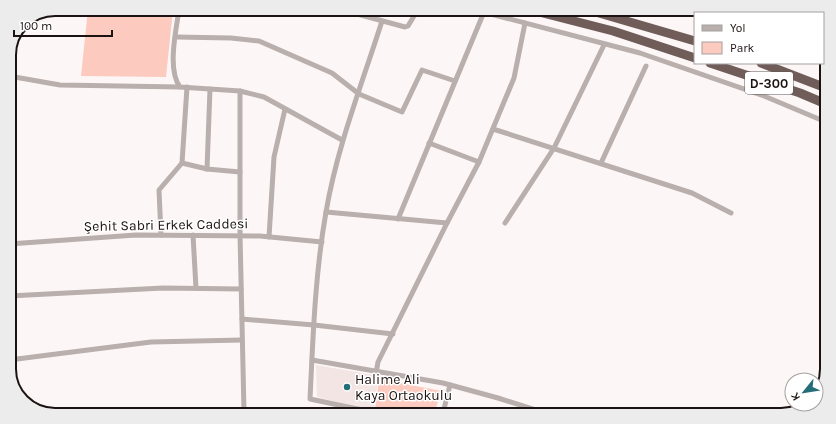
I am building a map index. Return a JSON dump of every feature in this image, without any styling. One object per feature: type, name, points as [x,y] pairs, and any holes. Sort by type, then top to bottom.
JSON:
[{"type":"highway","points":[[555,16],[613,31],[694,58]]},
{"type":"highway","points":[[613,16],[694,40]]},
{"type":"highway","name":"D-300","points":[[713,64],[800,93],[820,101]]},
{"type":"highway","name":"D-300","points":[[764,64],[820,86]]},
{"type":"street","points":[[178,16],[173,70],[176,81],[180,87]]},
{"type":"street","points":[[364,16],[405,28],[414,16]]},
{"type":"street","points":[[398,219],[482,16]]},
{"type":"street","points":[[499,16],[604,45],[640,53],[764,96],[820,119]]},
{"type":"street","points":[[353,408],[310,399],[314,325],[326,212],[342,140],[359,94],[382,21]]},
{"type":"street","points":[[376,372],[378,362],[479,162],[514,78],[524,23]]},
{"type":"street","points":[[176,37],[231,38],[259,41],[332,72],[359,94],[402,112],[422,70],[455,81]]},
{"type":"street","points":[[505,223],[554,148],[604,45]]},
{"type":"street","points":[[601,163],[646,66]]},
{"type":"street","points":[[16,77],[60,85],[187,87],[240,92],[264,97],[342,140]]},
{"type":"street","points":[[161,235],[159,190],[182,163],[187,87]]},
{"type":"street","points":[[207,169],[210,89]]},
{"type":"street","points":[[240,92],[240,235],[244,408]]},
{"type":"street","points":[[269,237],[274,157],[285,109]]},
{"type":"street","points":[[493,128],[692,193],[731,213]]},
{"type":"street","points":[[429,143],[479,162]]},
{"type":"street","points":[[182,163],[207,169],[240,172]]},
{"type":"street","points":[[326,212],[447,223]]},
{"type":"street","name":"Şehit Sabri Erkek Caddesi","points":[[16,244],[136,235],[240,235],[322,242]]},
{"type":"street","points":[[193,235],[196,288]]},
{"type":"street","points":[[16,296],[163,288],[241,289]]},
{"type":"street","points":[[242,319],[392,334]]},
{"type":"street","points":[[16,359],[151,342],[242,340]]},
{"type":"street","points":[[312,360],[450,385],[498,398],[527,408]]},
{"type":"street","points":[[443,408],[450,385]]},
{"type":"shaded area","name":"Halime Ali Kaya Ortaokulu","points":[[316,365],[379,376],[374,408],[361,408],[317,397]]},
{"type":"green space","points":[[87,16],[172,16],[166,77],[81,76]]},
{"type":"green space","points":[[379,379],[442,391],[436,408],[375,408]]},
{"type":"place","name":"Halime Ali Kaya Ortaokulu","points":[[347,387]]}]
